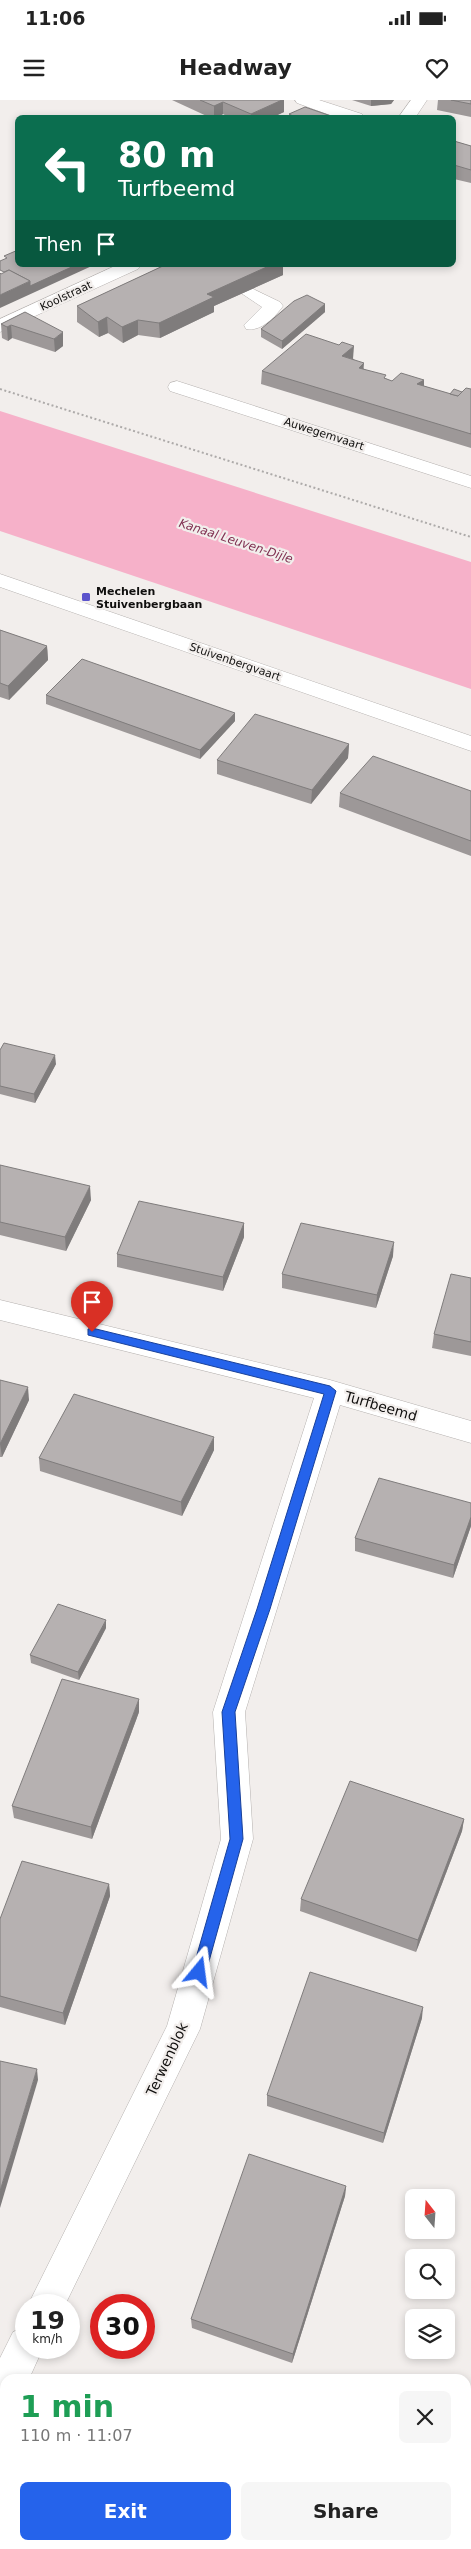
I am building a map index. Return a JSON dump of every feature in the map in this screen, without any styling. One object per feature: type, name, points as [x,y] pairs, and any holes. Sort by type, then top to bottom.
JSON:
[{"type":"street","points":[[303,100],[347,115]]},
{"type":"street","points":[[408,115],[419,100]]},
{"type":"street","name":"Koolstraat","points":[[0,326],[128,267]]},
{"type":"street","points":[[247,291],[274,306],[253,325]]},
{"type":"street","name":"Auwegemvaart","points":[[177,388],[471,482]]},
{"type":"street","name":"Stuivenbergvaart","points":[[0,580],[471,744]]},
{"type":"street","name":"Turfbeemd","points":[[0,1310],[330,1391],[471,1432]]},
{"type":"street","name":"Terwenblok","points":[[51,2294],[183,2030],[237,1839],[229,1712],[263,1609],[330,1391]]},
{"type":"street","points":[[12,2374],[19,2359]]},
{"type":"path","points":[[0,389],[471,536]]},
{"type":"water","name":"Kanaal Leuven-Dijle","points":[[0,411],[471,562],[471,689],[0,531]]},
{"type":"building","points":[[200,100],[282,100],[251,114],[223,102],[214,106]]},
{"type":"building","points":[[451,100],[471,100],[471,104]]},
{"type":"building","points":[[305,107],[328,115],[291,115],[289,114]]},
{"type":"building","points":[[456,142],[471,146],[471,170],[456,166]]},
{"type":"building","points":[[15,251],[15,267],[72,267],[30,286],[30,281],[9,270],[4,272],[0,270],[0,261],[7,258],[4,256]]},
{"type":"building","points":[[161,267],[267,267],[207,294],[214,297],[159,323],[138,320],[122,327],[107,317],[98,322],[77,306]]},
{"type":"building","points":[[9,270],[30,281],[0,295],[0,273]]},
{"type":"building","points":[[307,295],[325,304],[282,341],[261,329],[294,301]]},
{"type":"building","points":[[25,312],[63,332],[54,339],[11,325],[7,327],[1,324]]},
{"type":"building","points":[[306,334],[339,345],[342,342],[354,346],[342,356],[364,363],[359,368],[386,375],[384,378],[392,381],[401,373],[424,380],[417,384],[458,396],[466,388],[471,389],[471,434],[262,371]]},
{"type":"building","points":[[454,389],[462,392],[458,396],[450,394]]},
{"type":"building","points":[[0,630],[47,646],[8,686],[0,683]]},
{"type":"building","points":[[82,659],[235,713],[200,750],[46,695]]},
{"type":"building","points":[[255,714],[349,744],[312,790],[217,760]]},
{"type":"building","points":[[373,756],[471,791],[471,841],[340,793]]},
{"type":"building","points":[[4,1043],[55,1055],[34,1094],[0,1086],[0,1050]]},
{"type":"building","points":[[0,1165],[90,1186],[65,1237],[0,1222]]},
{"type":"building","points":[[139,1201],[244,1223],[223,1277],[117,1254]]},
{"type":"building","points":[[301,1223],[394,1242],[377,1295],[282,1274]]},
{"type":"building","points":[[451,1274],[471,1278],[471,1342],[434,1334]]},
{"type":"building","points":[[0,1380],[28,1387],[0,1444]]},
{"type":"building","points":[[74,1394],[214,1437],[181,1502],[39,1458]]},
{"type":"building","points":[[379,1478],[471,1503],[471,1517],[454,1565],[355,1538]]},
{"type":"building","points":[[58,1604],[106,1620],[78,1672],[30,1655]]},
{"type":"building","points":[[62,1679],[139,1699],[91,1827],[12,1806]]},
{"type":"building","points":[[350,1781],[464,1819],[418,1940],[301,1899]]},
{"type":"building","points":[[22,1861],[109,1884],[63,2013],[0,1996],[0,1919]]},
{"type":"building","points":[[310,1972],[423,2007],[384,2133],[267,2095]]},
{"type":"building","points":[[0,2061],[37,2069],[0,2191]]},
{"type":"building","points":[[249,2154],[346,2186],[293,2354],[191,2319]]},
{"type":"place","name":"Mechelen Stuivenbergbaan","points":[[86,597]]},
{"type":"route","points":[[92,1332],[330,1391],[263,1609],[229,1712],[237,1839],[199,1972]]}]
